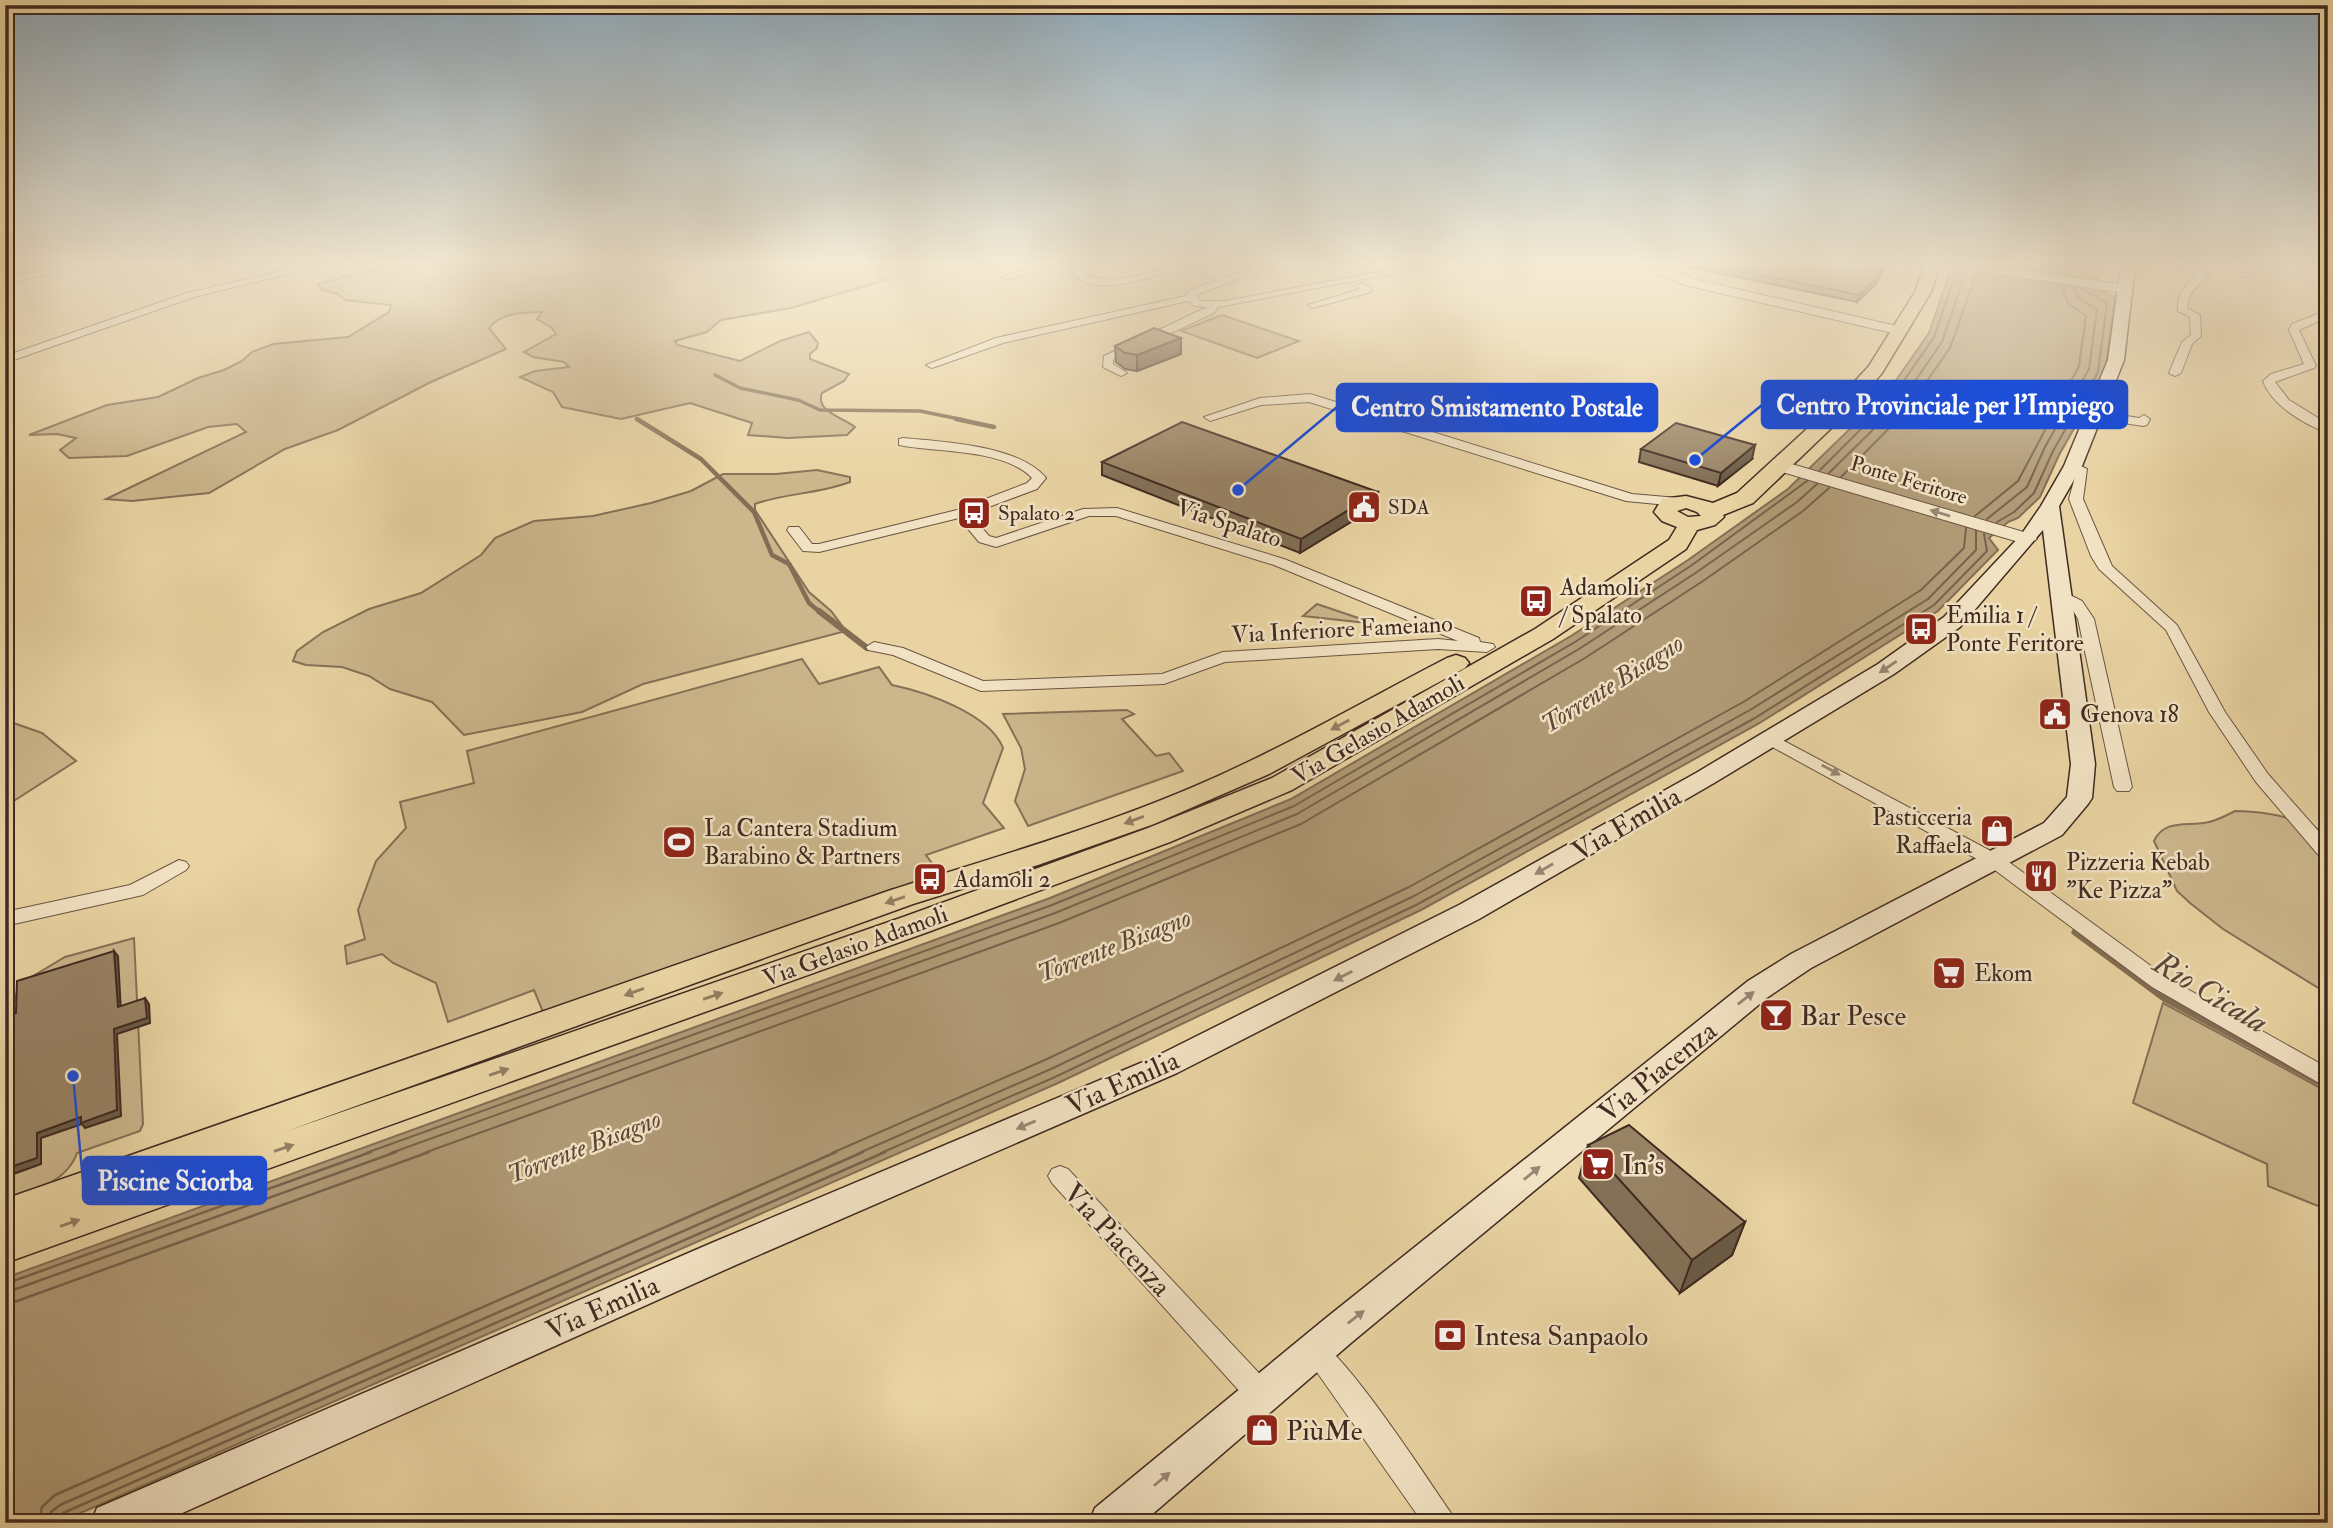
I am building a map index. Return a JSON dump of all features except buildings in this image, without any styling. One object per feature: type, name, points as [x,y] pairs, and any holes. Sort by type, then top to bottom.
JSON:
[{"type":"main road","name":"Via Gelasio Adamoli","points":[[5,1216],[902,897],[1027,858],[1144,817],[1259,768],[1487,647],[1652,547],[1685,512],[1745,498],[1840,409],[1876,369],[1896,337]]},
{"type":"main road","points":[[2050,506],[2073,466],[2095,415],[2116,360],[2119,337]]},
{"type":"main road","name":"Via Emilia","points":[[112,1523],[173,1508],[1166,1065],[1469,912],[1771,739],[1886,669],[1952,622],[2017,536],[2050,506]]},
{"type":"main road","name":"Via Piacenza","points":[[1110,1523],[1315,1350],[1758,989],[1801,961],[2053,829],[2079,797],[2083,764],[2050,506]]},
{"type":"main road","name":"Via Gelasio Adamoli","points":[[5,1246],[917,925],[1158,835],[1282,784],[1544,634],[1678,544],[1685,512]]},
{"type":"main road","points":[[2017,536],[2056,552]]},
{"type":"street","points":[[5,360],[70,337]]},
{"type":"street","points":[[932,365],[1016,337]]},
{"type":"street","points":[[1121,373],[1107,365],[1108,358],[1154,337]]},
{"type":"street","points":[[2175,373],[2187,342],[2194,337]]},
{"type":"street","points":[[2297,337],[2310,366],[2275,376],[2269,381],[2270,388],[2277,397],[2328,429]]},
{"type":"street","points":[[1210,417],[1260,402],[1310,398],[1631,498],[1685,512]]},
{"type":"street","points":[[2095,415],[2134,422],[2143,422],[2144,419]]},
{"type":"street","points":[[794,530],[808,548],[819,548],[962,513],[1038,481],[1038,475],[1004,459],[964,449],[903,442]]},
{"type":"street","name":"Ponte Feritore","points":[[1778,465],[2017,536]]},
{"type":"street","points":[[2073,466],[2081,469],[2082,473],[2076,499],[2098,556],[2106,569],[2172,628],[2217,712],[2254,767],[2328,854]]},
{"type":"street","name":"Via Spalato","points":[[962,513],[984,539],[996,543],[1088,512],[1116,512],[1279,562],[1487,647]]},
{"type":"street","points":[[2060,594],[2077,604],[2086,620],[2123,787]]},
{"type":"street","name":"Via Inferiore Fameiano","points":[[874,647],[897,651],[981,686],[1164,679],[1223,657],[1438,644],[1487,647]]},
{"type":"street","points":[[1771,739],[1995,861],[2159,982],[2328,1080]]},
{"type":"street","points":[[5,919],[136,890],[179,866]]},
{"type":"street","name":"Via Piacenza","points":[[1060,1176],[1261,1395]]},
{"type":"street","points":[[1315,1350],[1346,1389],[1440,1523]]},
{"type":"shaded area","points":[[345,337],[497,337],[506,349],[431,382],[338,430],[285,449],[209,493],[132,501],[106,499],[246,432],[237,424],[208,427],[127,456],[69,458],[60,450],[76,438],[57,434],[29,435],[107,405],[158,397],[198,378],[224,370],[242,361],[252,352],[273,344]]},
{"type":"shaded area","points":[[550,337],[688,337],[675,341],[677,345],[740,361],[780,341],[792,337],[813,337],[818,343],[817,348],[810,354],[810,359],[849,374],[844,381],[822,393],[823,405],[855,427],[847,435],[788,438],[748,435],[752,423],[690,403],[621,419],[562,407],[553,392],[520,377],[535,371],[569,367],[564,362],[533,357],[524,352]]},
{"type":"shaded area","points":[[1199,337],[1288,337],[1299,341],[1257,358]]},
{"type":"shaded area","points":[[817,470],[850,477],[850,482],[766,500],[755,504],[755,510],[809,592],[831,611],[846,631],[643,684],[582,712],[464,735],[432,702],[390,689],[369,676],[342,667],[306,665],[293,661],[297,651],[323,632],[369,609],[421,593],[481,555],[495,538],[534,521],[593,516],[651,503],[691,491],[723,474],[776,474]]},
{"type":"shaded area","points":[[1317,604],[1376,624],[1303,616]]},
{"type":"shaded area","name":"La Cantera Stadium Barabino & Partners","points":[[802,659],[819,684],[879,667],[892,685],[939,699],[985,725],[1003,748],[983,803],[1004,828],[926,855],[939,873],[543,1012],[534,990],[448,1022],[436,983],[393,963],[382,954],[347,964],[345,946],[365,939],[358,910],[376,861],[406,828],[400,802],[474,783],[467,751]]},
{"type":"shaded area","points":[[1127,710],[1134,714],[1122,719],[1156,756],[1169,753],[1183,771],[1028,826],[1015,801],[1025,769],[1021,748],[1003,714]]},
{"type":"shaded area","points":[[5,720],[42,733],[76,761],[9,804],[5,803]]},
{"type":"shaded area","points":[[2235,811],[2283,816],[2328,834],[2328,994],[2223,929],[2177,891],[2154,841],[2159,834],[2171,826],[2209,822]]},
{"type":"shaded area","points":[[134,938],[143,1124],[140,1131],[77,1153],[72,1163],[57,1179],[37,1190],[5,1201],[5,1006],[15,1002],[18,985],[65,957]]},
{"type":"shaded area","points":[[2163,1003],[2328,1092],[2328,1210],[2268,1186],[2267,1164],[2133,1103]]},
{"type":"water","name":"Torrente Bisagno","points":[[1926,337],[2110,337],[2105,374],[2059,455],[2040,497],[2018,518],[2008,522],[1989,538],[1998,550],[1938,611],[1758,724],[1421,910],[1058,1083],[58,1523],[5,1523],[5,1278],[1050,898],[1291,799],[1571,636],[1688,560],[1788,489],[1887,393]]},
{"type":"waterway","points":[[715,375],[740,388],[798,400],[820,410],[920,411],[964,420]]},
{"type":"waterway","points":[[639,420],[637,419],[701,459],[754,512],[772,555],[789,564],[809,603],[821,613]]},
{"type":"waterway","points":[[956,419],[994,427]]},
{"type":"waterway","points":[[819,611],[867,648]]},
{"type":"waterway","name":"Rio Cicala","points":[[2075,932],[2164,998],[2317,1081]]},
{"type":"place","name":"Centro Provinciale per l'Impiego","points":[[1695,460]]},
{"type":"place","name":"Centro Smistamento Postale","points":[[1238,490]]},
{"type":"place","name":"SDA","points":[[1364,507]]},
{"type":"place","name":"Spalato 2","points":[[974,513]]},
{"type":"place","name":"Adamoli 1 / Spalato","points":[[1536,601]]},
{"type":"place","name":"Emilia 1 / Ponte Feritore","points":[[1921,629]]},
{"type":"place","name":"Genova 18","points":[[2055,714]]},
{"type":"place","name":"Pasticceria Raffaela","points":[[1997,831]]},
{"type":"place","name":"La Cantera Stadium Barabino & Partners","points":[[679,842]]},
{"type":"place","name":"Pizzeria Kebab \"Ke Pizza\"","points":[[2041,876]]},
{"type":"place","name":"Adamoli 2","points":[[930,879]]},
{"type":"place","name":"Ekom","points":[[1949,973]]},
{"type":"place","name":"Bar Pesce","points":[[1776,1015]]},
{"type":"place","name":"Piscine Sciorba","points":[[73,1076]]},
{"type":"place","name":"In's","points":[[1598,1164]]},
{"type":"place","name":"Intesa Sanpaolo","points":[[1450,1335]]},
{"type":"place","name":"PiùMe","points":[[1262,1430]]}]
